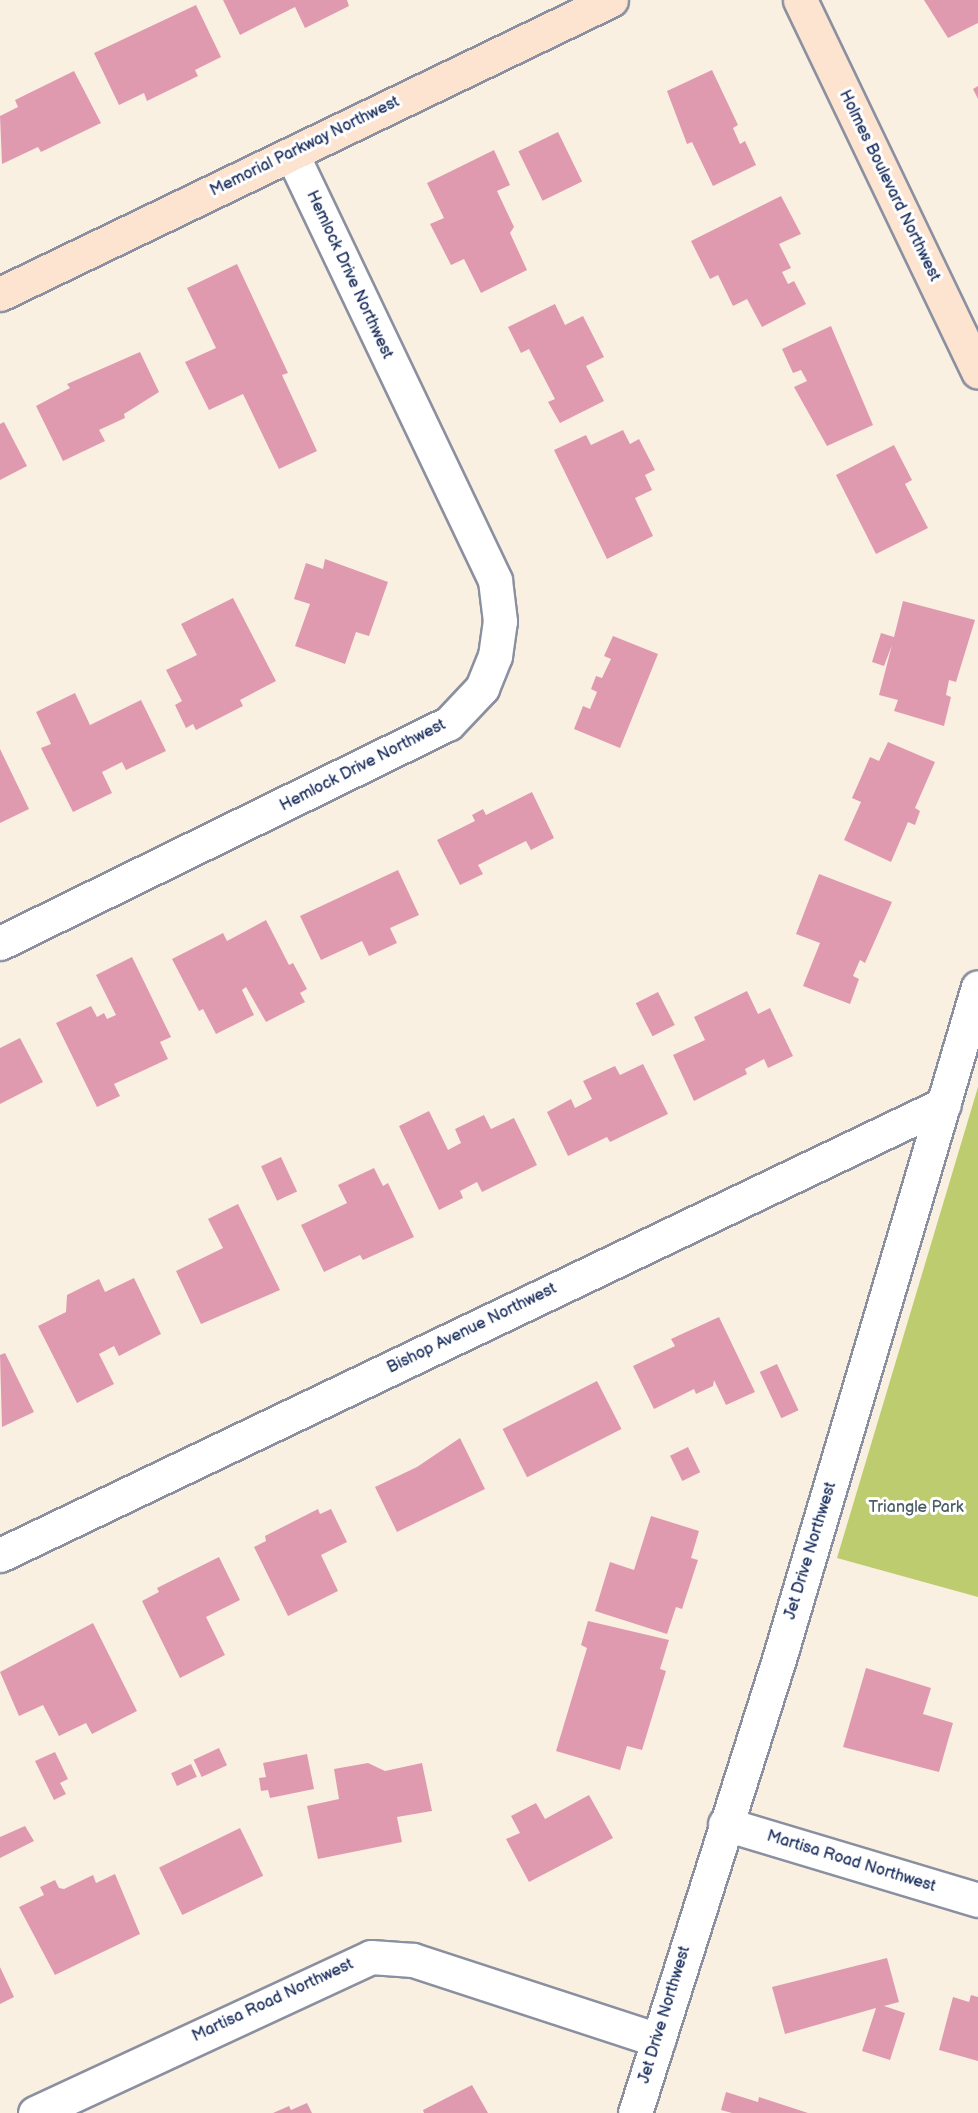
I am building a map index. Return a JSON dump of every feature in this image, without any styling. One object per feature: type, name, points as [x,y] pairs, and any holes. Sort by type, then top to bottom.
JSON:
[{"type":"street","name":"Memorial Parkway Northwest","points":[[0,294],[610,0]]},
{"type":"street","name":"Holmes Boulevard Northwest","points":[[800,0],[978,372]]},
{"type":"street","name":"Hemlock Drive Northwest","points":[[0,943],[448,724],[482,688],[495,656],[500,621],[495,580],[292,154]]},
{"type":"street","name":"Jet Drive Northwest","points":[[635,2113],[782,1649],[978,987]]},
{"type":"street","name":"Bishop Avenue Northwest","points":[[0,1555],[944,1104]]},
{"type":"street","name":"Martisa Road Northwest","points":[[725,1824],[978,1900]]},
{"type":"street","name":"Martisa Road Northwest","points":[[35,2113],[371,1957],[413,1960],[658,2040]]},
{"type":"green space","name":"Triangle Park","points":[[978,1087],[978,1597],[837,1558]]},
{"type":"building","points":[[223,0],[347,0],[349,6],[305,28],[295,7],[240,35]]},
{"type":"building","points":[[924,0],[978,0],[978,23],[948,38]]},
{"type":"building","points":[[196,5],[221,57],[195,70],[198,76],[147,101],[144,93],[119,105],[94,53]]},
{"type":"building","points":[[712,70],[738,125],[733,128],[740,144],[745,141],[756,165],[713,186],[692,142],[687,144],[667,91]]},
{"type":"building","points":[[74,71],[101,123],[41,152],[38,147],[2,164],[0,116],[18,107],[15,100]]},
{"type":"building","points":[[978,86],[978,99],[973,89]]},
{"type":"building","points":[[558,132],[582,181],[543,201],[518,151]]},
{"type":"building","points":[[494,150],[510,185],[497,191],[514,227],[510,233],[527,270],[481,293],[464,259],[451,265],[430,224],[444,218],[427,183]]},
{"type":"building","points":[[781,196],[801,234],[779,244],[791,268],[782,272],[788,284],[794,281],[806,304],[762,327],[747,299],[733,306],[718,275],[710,279],[691,241]]},
{"type":"building","points":[[237,264],[288,373],[282,375],[317,451],[279,469],[243,394],[209,410],[185,362],[216,348],[187,288]]},
{"type":"building","points":[[555,304],[565,325],[583,316],[604,357],[586,366],[604,401],[560,423],[548,402],[555,399],[529,349],[521,353],[508,327]]},
{"type":"building","points":[[831,326],[873,425],[827,446],[794,387],[807,381],[801,370],[793,373],[782,349]]},
{"type":"building","points":[[140,352],[159,392],[124,414],[125,418],[99,430],[105,441],[63,461],[36,406],[70,388],[67,384]]},
{"type":"building","points":[[4,422],[27,466],[0,480],[0,424]]},
{"type":"building","points":[[623,430],[630,444],[639,439],[655,470],[645,475],[652,490],[635,498],[653,536],[607,559],[554,450],[586,435],[591,445]]},
{"type":"building","points":[[894,445],[912,480],[905,484],[928,528],[876,554],[836,475]]},
{"type":"building","points":[[325,559],[388,582],[369,636],[356,632],[345,664],[295,646],[310,604],[294,599],[306,563],[323,569]]},
{"type":"building","points":[[233,598],[276,681],[240,700],[243,706],[196,730],[193,724],[186,728],[175,705],[182,701],[166,670],[197,655],[181,624]]},
{"type":"building","points":[[903,601],[975,620],[956,682],[949,680],[946,695],[951,697],[944,726],[894,711],[898,700],[879,695],[892,645],[884,666],[872,662],[881,633],[894,637]]},
{"type":"building","points":[[613,636],[658,654],[620,748],[574,729],[583,706],[590,709],[597,692],[591,689],[596,676],[602,678],[611,659],[604,656]]},
{"type":"building","points":[[75,693],[90,725],[141,700],[166,751],[126,770],[122,762],[102,772],[112,793],[73,812],[41,748],[51,744],[36,712]]},
{"type":"building","points":[[888,742],[935,762],[915,808],[920,811],[915,825],[908,822],[891,862],[844,840],[861,802],[852,798],[870,757],[879,761]]},
{"type":"building","points":[[0,749],[29,809],[0,823]]},
{"type":"building","points":[[532,792],[554,838],[531,850],[526,841],[478,865],[483,874],[460,885],[437,840],[475,821],[472,815],[483,809],[486,815]]},
{"type":"building","points":[[398,870],[419,915],[390,928],[397,943],[369,956],[362,941],[321,960],[300,916]]},
{"type":"building","points":[[819,874],[892,902],[865,963],[860,960],[853,976],[859,979],[850,1004],[803,986],[820,943],[796,934]]},
{"type":"building","points":[[266,920],[289,965],[293,963],[307,989],[300,993],[305,1002],[266,1022],[246,987],[242,990],[254,1015],[216,1034],[203,1009],[199,1011],[172,959],[223,933],[227,941]]},
{"type":"building","points":[[132,957],[171,1037],[160,1042],[168,1059],[114,1084],[120,1096],[97,1107],[56,1023],[91,1006],[97,1017],[104,1013],[107,1019],[116,1015],[96,975]]},
{"type":"building","points":[[747,991],[758,1014],[770,1008],[793,1056],[768,1068],[764,1059],[745,1069],[747,1074],[694,1101],[673,1055],[705,1040],[694,1017]]},
{"type":"building","points":[[658,992],[675,1025],[653,1036],[636,1003]]},
{"type":"building","points":[[20,1038],[43,1082],[0,1104],[0,1048]]},
{"type":"building","points":[[643,1064],[668,1114],[610,1142],[607,1137],[568,1156],[547,1112],[571,1099],[575,1108],[592,1099],[583,1081],[615,1066],[620,1075]]},
{"type":"building","points":[[429,1111],[448,1150],[461,1143],[455,1129],[484,1115],[491,1129],[514,1118],[537,1165],[482,1192],[477,1182],[460,1191],[463,1198],[439,1210],[399,1126]]},
{"type":"building","points":[[281,1157],[297,1191],[277,1201],[261,1166]]},
{"type":"building","points":[[374,1168],[383,1186],[388,1183],[414,1237],[363,1260],[360,1255],[324,1272],[301,1225],[347,1203],[338,1185]]},
{"type":"building","points":[[238,1204],[280,1290],[201,1324],[176,1271],[223,1248],[208,1219]]},
{"type":"building","points":[[134,1278],[161,1334],[119,1356],[114,1346],[99,1354],[114,1384],[77,1403],[38,1326],[66,1312],[67,1295],[99,1279],[105,1292]]},
{"type":"building","points":[[719,1317],[755,1392],[726,1405],[714,1380],[713,1386],[696,1394],[694,1389],[654,1409],[633,1366],[675,1346],[671,1339]]},
{"type":"building","points":[[5,1353],[34,1412],[2,1427],[0,1355]]},
{"type":"building","points":[[777,1364],[799,1410],[781,1418],[760,1372]]},
{"type":"building","points":[[597,1381],[622,1429],[527,1477],[503,1429]]},
{"type":"building","points":[[460,1438],[485,1489],[397,1532],[375,1487],[417,1467]]},
{"type":"building","points":[[688,1447],[700,1472],[682,1481],[670,1456]]},
{"type":"building","points":[[318,1509],[320,1514],[331,1509],[347,1542],[321,1555],[338,1591],[288,1616],[254,1547],[266,1541],[265,1536]]},
{"type":"building","points":[[651,1516],[699,1531],[691,1558],[698,1560],[682,1609],[676,1607],[667,1634],[595,1611],[610,1562],[634,1570]]},
{"type":"building","points":[[219,1557],[240,1600],[206,1617],[225,1655],[180,1678],[142,1601],[159,1592],[157,1588]]},
{"type":"building","points":[[588,1621],[669,1640],[660,1669],[666,1671],[642,1750],[627,1746],[620,1770],[556,1751],[587,1648],[581,1645]]},
{"type":"building","points":[[93,1623],[137,1711],[92,1734],[86,1723],[59,1736],[43,1705],[19,1716],[0,1672]]},
{"type":"building","points":[[866,1668],[931,1688],[923,1714],[953,1723],[939,1772],[843,1747]]},
{"type":"building","points":[[219,1748],[227,1765],[202,1777],[194,1760]]},
{"type":"building","points":[[55,1752],[68,1779],[60,1783],[66,1794],[54,1800],[35,1761]]},
{"type":"building","points":[[307,1754],[314,1789],[270,1798],[268,1790],[261,1791],[259,1778],[266,1777],[263,1763]]},
{"type":"building","points":[[368,1763],[385,1771],[422,1763],[432,1811],[397,1817],[402,1842],[318,1859],[307,1806],[339,1799],[334,1769]]},
{"type":"building","points":[[191,1764],[197,1777],[177,1786],[171,1773]]},
{"type":"building","points":[[589,1795],[613,1838],[529,1882],[506,1839],[520,1833],[511,1816],[536,1803],[545,1819]]},
{"type":"building","points":[[25,1826],[34,1841],[0,1858],[0,1837]]},
{"type":"building","points":[[240,1828],[263,1876],[182,1915],[159,1867]]},
{"type":"building","points":[[115,1874],[140,1934],[55,1975],[19,1907],[44,1895],[40,1887],[55,1880],[59,1888],[64,1889],[93,1875],[96,1883]]},
{"type":"building","points":[[887,1958],[899,2002],[884,2006],[905,2013],[890,2060],[862,2051],[876,2008],[785,2034],[772,1987]]},
{"type":"building","points":[[0,1967],[14,1997],[0,2004]]},
{"type":"building","points":[[971,1995],[978,1997],[978,2061],[939,2050],[953,1997],[969,2002]]},
{"type":"building","points":[[472,2085],[488,2113],[424,2113],[423,2110]]},
{"type":"building","points":[[726,2092],[758,2102],[759,2097],[808,2113],[732,2113],[721,2110]]},
{"type":"building","points":[[307,2103],[312,2113],[273,2113],[289,2106],[291,2110]]}]
